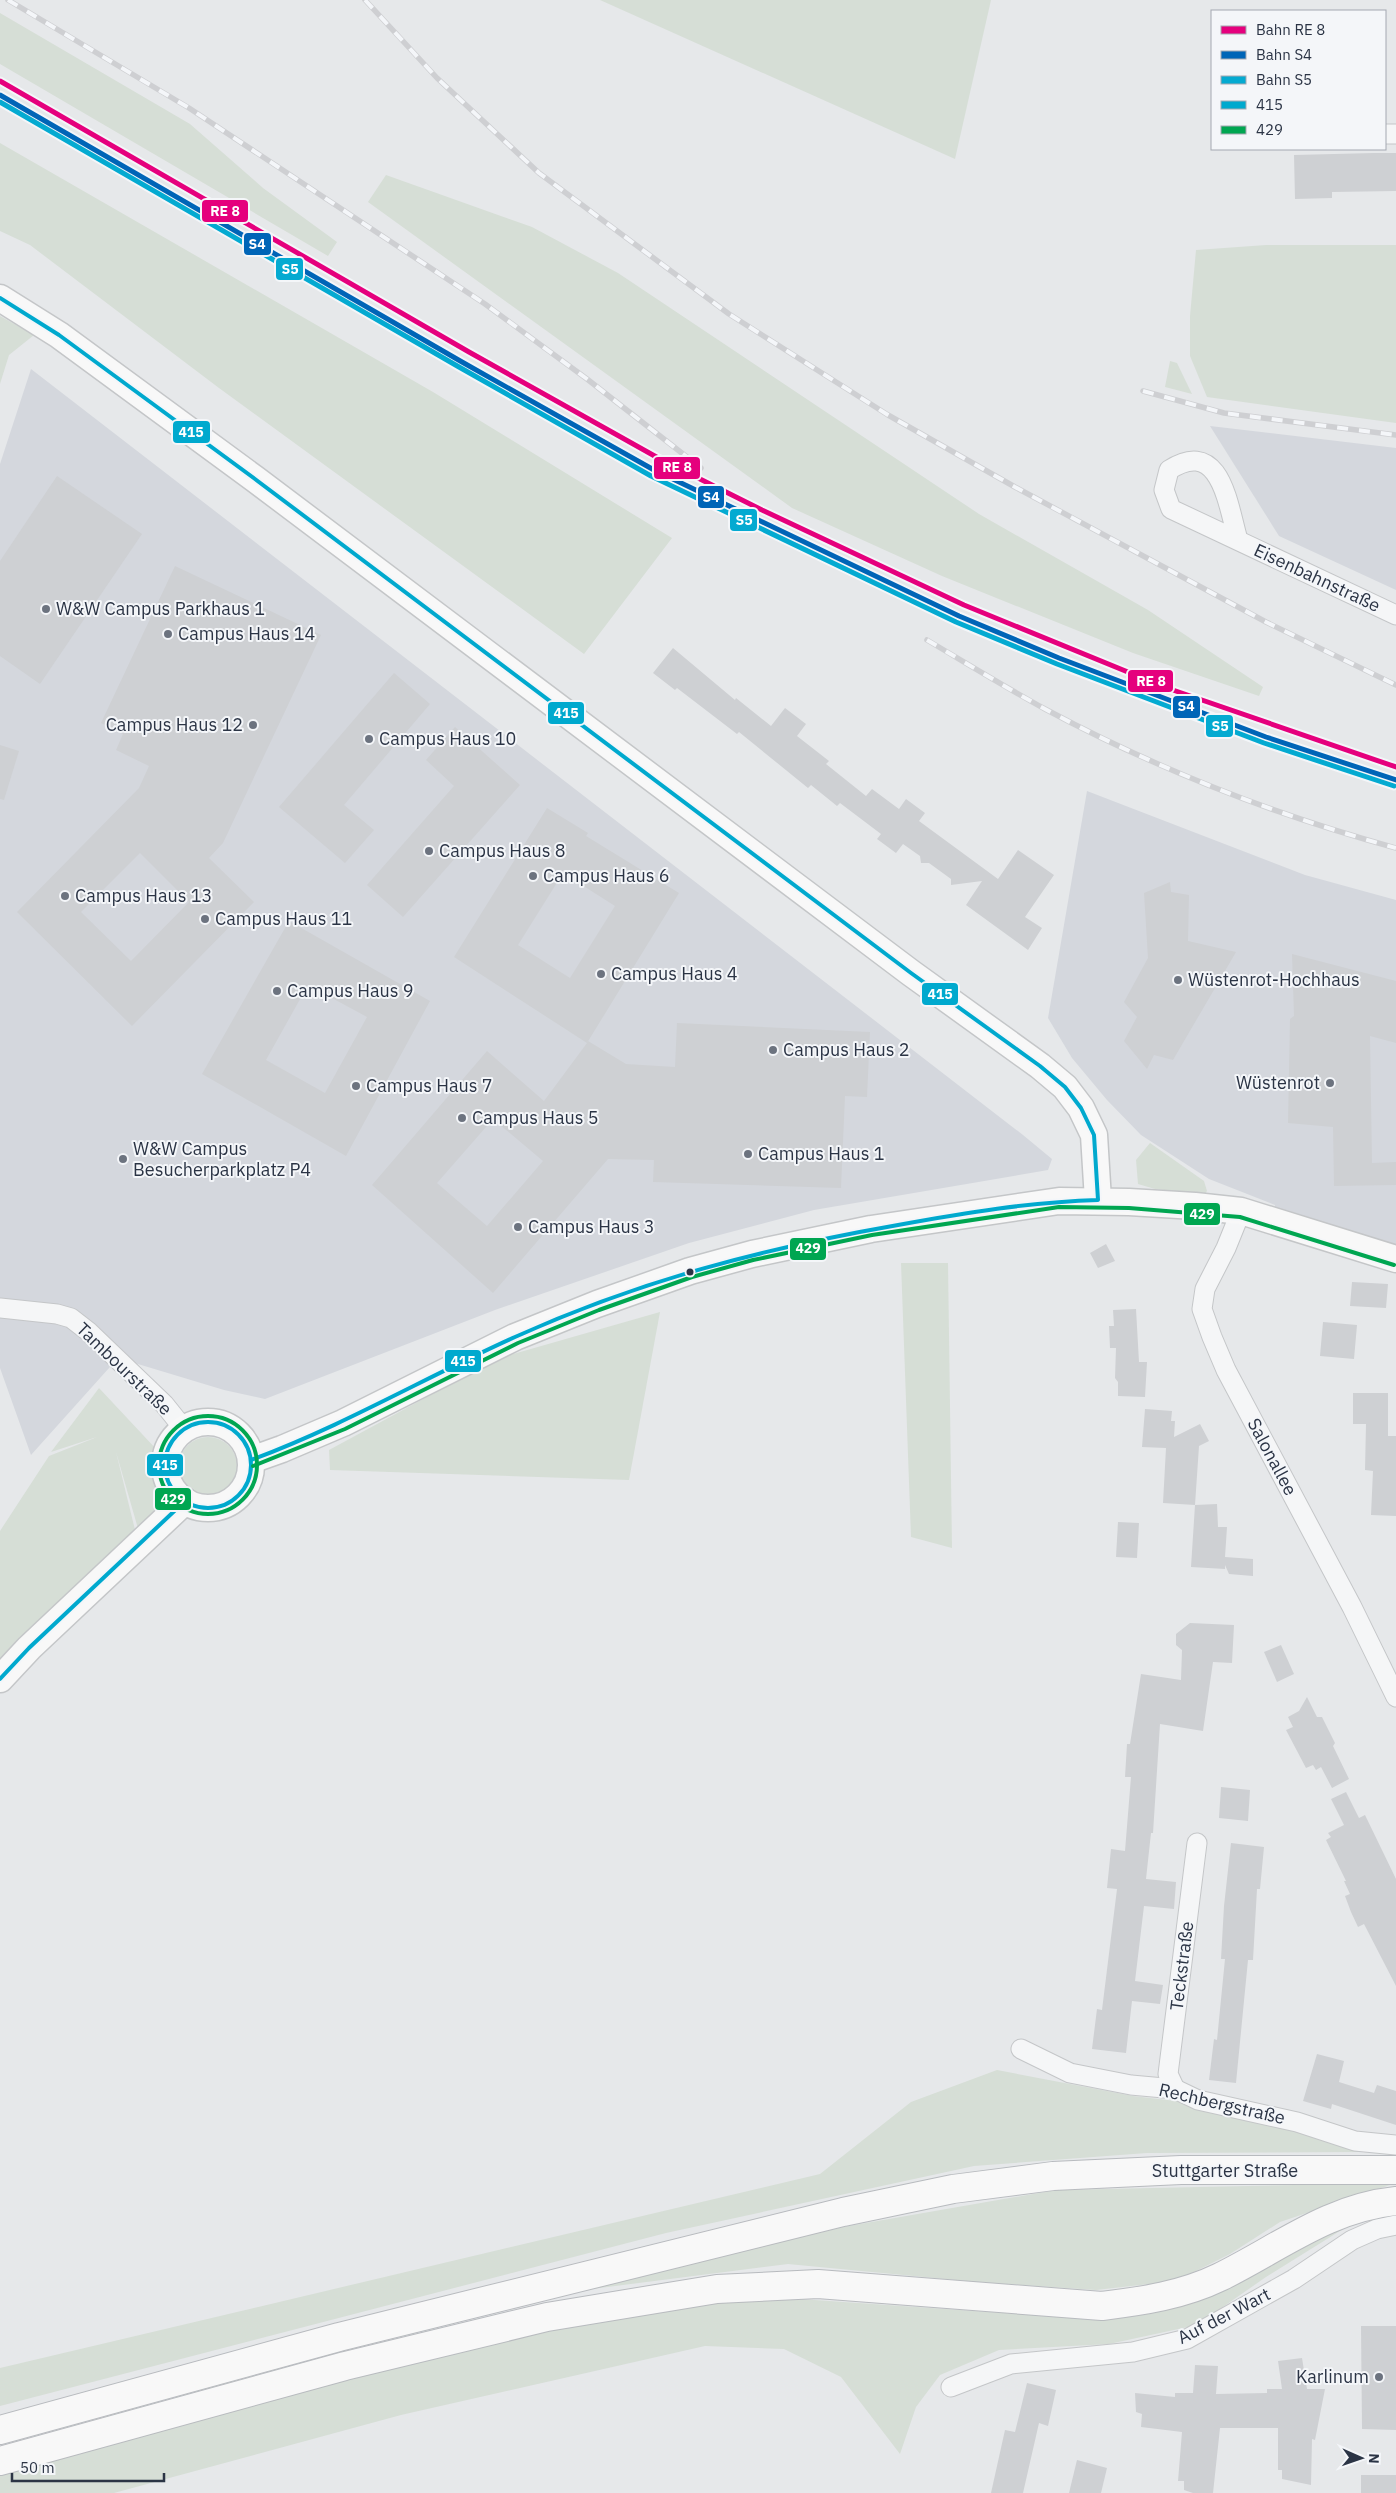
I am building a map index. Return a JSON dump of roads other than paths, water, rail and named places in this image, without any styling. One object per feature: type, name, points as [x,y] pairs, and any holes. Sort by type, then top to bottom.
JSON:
[{"type":"highway","name":"Stuttgarter Straße","points":[[0,2430],[339,2337],[843,2212],[953,2189],[1053,2176],[1181,2170],[1396,2170]]},
{"type":"highway","points":[[0,2461],[345,2366],[547,2317],[717,2289],[818,2284],[1102,2306],[1148,2301],[1218,2278],[1298,2232],[1343,2213],[1396,2201]]},
{"type":"main road","points":[[0,298],[59,335],[255,479],[904,967],[1040,1066],[1065,1087],[1081,1108],[1094,1136],[1098,1200]]},
{"type":"main road","points":[[251,1460],[343,1423],[515,1338],[597,1304],[690,1271],[752,1254],[871,1229],[1032,1204],[1098,1200],[1195,1206],[1249,1213],[1396,1259]]},
{"type":"main road","points":[[212,1422],[226,1426],[238,1434],[247,1446],[251,1460],[251,1474],[246,1486],[236,1497],[225,1504],[211,1508],[185,1501],[172,1485],[166,1465],[167,1452],[174,1439],[184,1429],[197,1423],[212,1422]]},
{"type":"main road","points":[[0,1679],[29,1648],[185,1501]]},
{"type":"street","name":"Eisenbahnstraße","points":[[1238,540],[1222,482],[1210,466],[1198,461],[1182,462],[1169,470],[1164,490],[1171,509],[1396,615]]},
{"type":"street","name":"Salonallee","points":[[1249,1213],[1226,1248],[1205,1289],[1202,1308],[1226,1370],[1352,1607],[1396,1697]]},
{"type":"street","name":"Tambourstraße","points":[[0,1308],[57,1314],[71,1318],[89,1332],[164,1404],[184,1429]]},
{"type":"street","name":"Teckstraße","points":[[1175,2089],[1168,2074],[1197,1843]]},
{"type":"street","name":"Rechbergstraße","points":[[1020,2050],[1070,2073],[1131,2085],[1175,2089],[1198,2100],[1298,2122],[1355,2141],[1396,2145]]},
{"type":"street","name":"Auf der Wart","points":[[951,2387],[1011,2364],[1133,2352],[1187,2339],[1294,2279],[1352,2240],[1378,2229],[1396,2225]]},
{"type":"railway","points":[[8,0],[189,108],[485,304],[587,379],[701,468]]},
{"type":"railway","points":[[365,0],[437,78],[539,173],[729,314],[888,415],[1015,487],[1266,622],[1396,685]]},
{"type":"railway","points":[[1143,391],[1224,413],[1396,435]]},
{"type":"railway","points":[[927,640],[1045,709],[1129,751],[1261,805],[1306,821],[1396,848]]},
{"type":"rail line","name":"S4","points":[[0,95],[462,362],[654,470],[959,616],[1059,658],[1266,737],[1396,780]]},
{"type":"rail line","name":"S5","points":[[0,102],[651,476],[956,622],[1057,664],[1264,743],[1394,786]]},
{"type":"place","name":"W&W Campus Parkhaus 1","points":[[46,609]]},
{"type":"place","name":"Campus Haus 14","points":[[168,634]]},
{"type":"place","name":"Campus Haus 12","points":[[253,725]]},
{"type":"place","name":"Campus Haus 10","points":[[369,739]]},
{"type":"place","name":"Campus Haus 8","points":[[429,851]]},
{"type":"place","name":"Campus Haus 6","points":[[533,876]]},
{"type":"place","name":"Campus Haus 13","points":[[65,896]]},
{"type":"place","name":"Campus Haus 11","points":[[205,919]]},
{"type":"place","name":"Campus Haus 4","points":[[601,974]]},
{"type":"place","name":"Wüstenrot-Hochhaus","points":[[1178,980]]},
{"type":"place","name":"Campus Haus 9","points":[[277,991]]},
{"type":"place","name":"Campus Haus 2","points":[[773,1050]]},
{"type":"place","name":"Wüstenrot","points":[[1330,1083]]},
{"type":"place","name":"Campus Haus 7","points":[[356,1086]]},
{"type":"place","name":"Campus Haus 5","points":[[462,1118]]},
{"type":"place","name":"Campus Haus 1","points":[[748,1154]]},
{"type":"place","name":"W&W Campus Besucherparkplatz P4","points":[[123,1159]]},
{"type":"place","name":"Campus Haus 3","points":[[518,1227]]},
{"type":"place","name":"Karlinum","points":[[1379,2377]]}]
